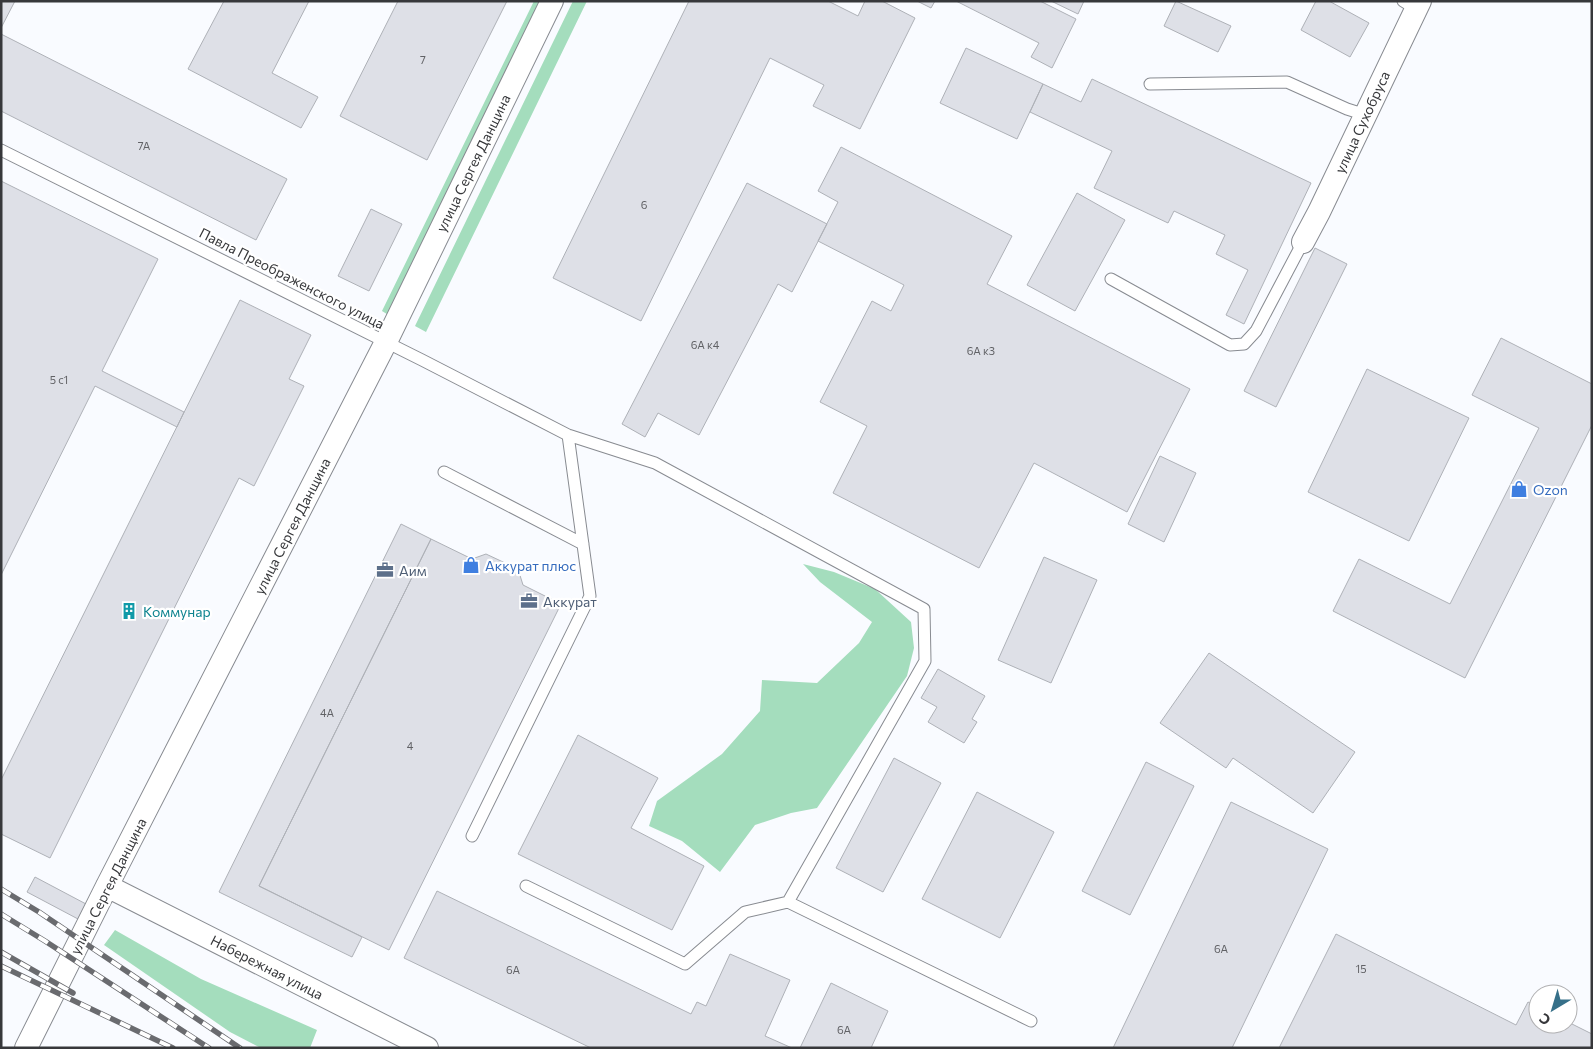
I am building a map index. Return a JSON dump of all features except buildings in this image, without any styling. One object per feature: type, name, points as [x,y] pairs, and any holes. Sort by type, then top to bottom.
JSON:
[{"type":"street","name":"улица Сергея Данщина","points":[[26,1048],[386,342],[552,1]]},
{"type":"street","name":"улица Сухобруса","points":[[1303,242],[1366,115],[1413,4]]},
{"type":"street","name":"Набережная улица","points":[[107,886],[426,1048]]},
{"type":"lane","points":[[1150,84],[1287,82],[1347,109],[1366,115]]},
{"type":"lane","name":"Павла Преображенского улица","points":[[1,150],[568,435],[655,464],[924,609],[925,660],[788,902]]},
{"type":"lane","points":[[1111,279],[1230,345],[1244,344],[1256,331],[1303,242]]},
{"type":"lane","points":[[472,836],[590,596],[568,435]]},
{"type":"lane","points":[[444,472],[582,544]]},
{"type":"lane","points":[[526,886],[685,964],[745,912],[788,902],[1031,1021]]},
{"type":"green space","points":[[534,1],[545,1],[390,316],[382,311]]},
{"type":"green space","points":[[573,1],[587,1],[426,332],[415,326]]},
{"type":"green space","points":[[803,564],[834,572],[875,589],[911,622],[914,648],[907,676],[817,808],[791,813],[755,825],[720,872],[682,841],[649,826],[657,801],[722,754],[760,711],[762,680],[817,683],[859,643],[872,622],[820,582]]},
{"type":"green space","points":[[115,930],[201,979],[317,1030],[310,1048],[261,1048],[230,1032],[104,945]]},
{"type":"railway","points":[[1,889],[39,912],[240,1048]]},
{"type":"railway","points":[[1,914],[209,1048]]},
{"type":"railway","points":[[1,952],[73,993]]},
{"type":"railway","points":[[1,966],[173,1048]]},
{"type":"place","name":"Ozon","points":[[1519,489]]},
{"type":"place","name":"Аккурат плюс","points":[[471,565]]},
{"type":"place","name":"Аим","points":[[385,570]]},
{"type":"place","name":"Аккурат","points":[[529,601]]},
{"type":"place","name":"Коммунар","points":[[129,611]]}]
